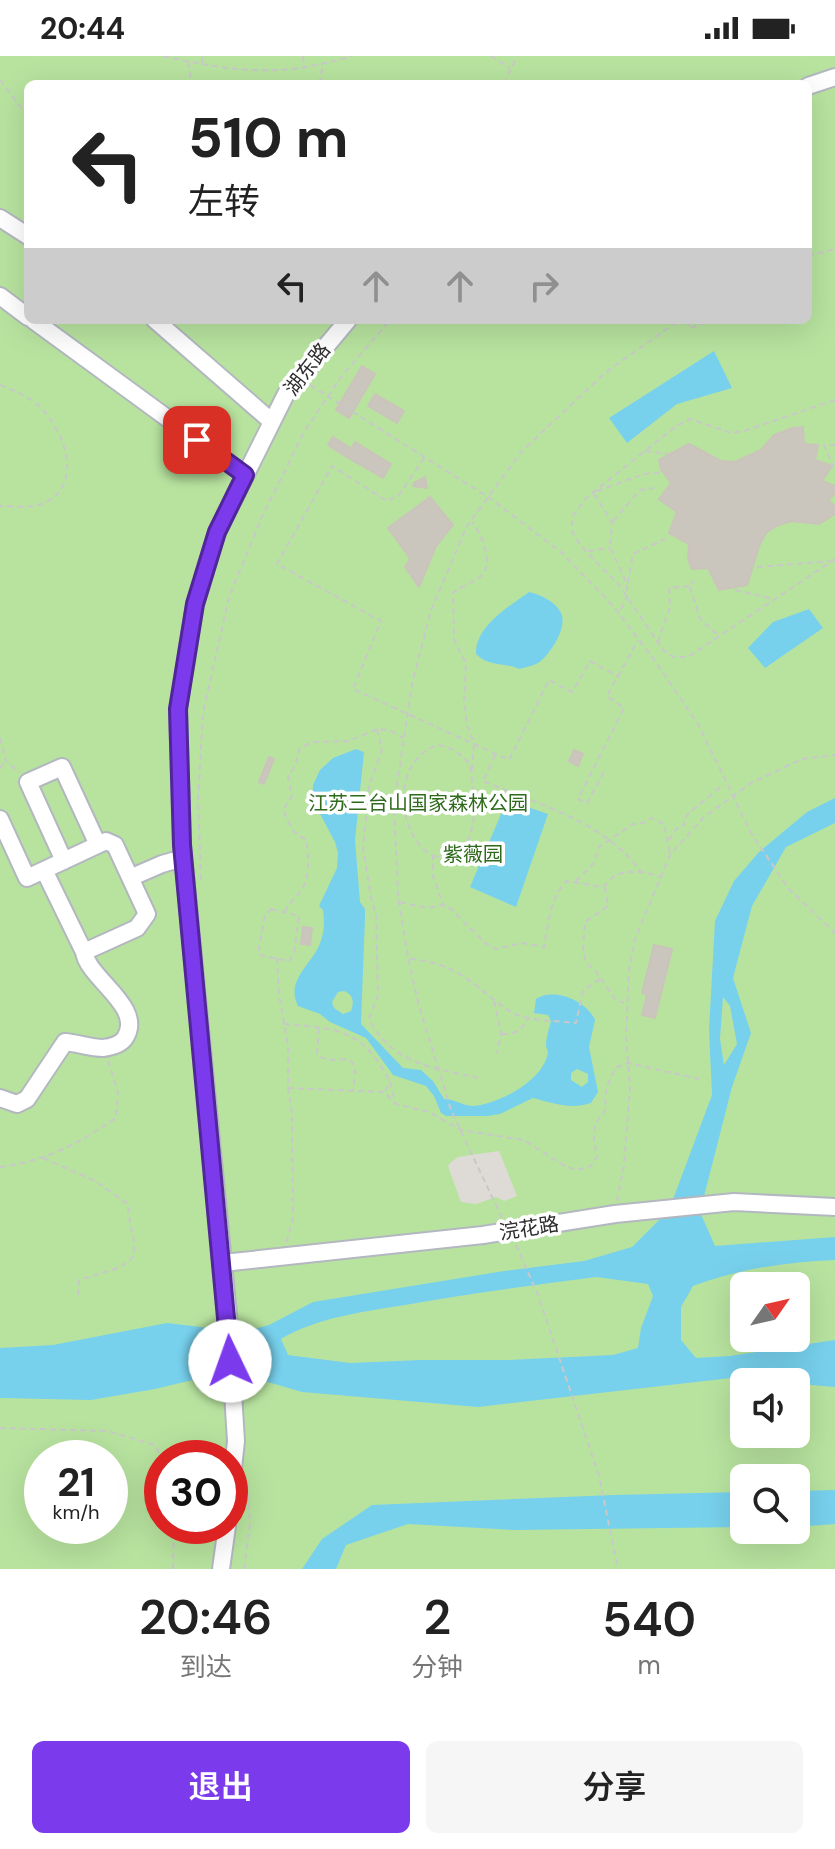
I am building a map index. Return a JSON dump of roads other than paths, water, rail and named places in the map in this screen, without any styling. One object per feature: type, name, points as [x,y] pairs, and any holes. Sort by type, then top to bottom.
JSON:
[{"type":"street","points":[[812,85],[835,77]]},
{"type":"street","points":[[0,218],[24,233]]},
{"type":"street","points":[[0,296],[24,314]]},
{"type":"street","points":[[38,324],[245,475]]},
{"type":"street","points":[[160,324],[271,421]]},
{"type":"street","name":"湖东路","points":[[236,1440],[228,1314],[183,858],[178,709],[195,604],[217,532],[271,421],[299,378],[345,324]]},
{"type":"street","points":[[64,861],[28,782],[62,767],[98,845]]},
{"type":"street","points":[[0,819],[27,878],[106,841],[115,845],[146,908],[146,919],[131,931],[84,952]]},
{"type":"street","points":[[132,877],[183,858]]},
{"type":"street","points":[[0,1098],[17,1104],[27,1099],[65,1042],[103,1048],[124,1040],[129,1027],[124,1006],[87,963],[44,870]]},
{"type":"street","name":"浣花路","points":[[223,1263],[734,1202],[835,1207]]},
{"type":"street","points":[[221,1569],[225,1544]]},
{"type":"water","points":[[714,351],[732,388],[677,404],[627,443],[609,418]]},
{"type":"water","points":[[529,592],[547,599],[561,613],[562,626],[552,647],[538,663],[519,669],[481,658],[476,654],[481,634],[504,610]]},
{"type":"water","points":[[809,609],[823,628],[765,668],[748,648],[773,622]]},
{"type":"water","points":[[356,749],[364,752],[355,840],[360,902],[365,909],[361,1024],[403,1068],[421,1070],[433,1081],[444,1099],[474,1106],[507,1096],[538,1072],[548,1052],[546,1043],[551,1021],[548,1015],[534,1013],[536,999],[552,995],[569,998],[585,1007],[595,1020],[589,1047],[598,1092],[591,1103],[569,1106],[533,1098],[500,1114],[446,1116],[441,1113],[426,1086],[393,1075],[366,1038],[298,1006],[296,982],[320,943],[324,920],[323,910],[319,906],[337,868],[335,842],[312,799],[313,785],[320,770],[333,758]],"holes":[[[344,991],[353,1002],[351,1011],[343,1014],[334,1008],[332,1002],[338,992]],[[577,1069],[588,1074],[588,1082],[582,1087],[571,1080],[571,1073]]]},
{"type":"water","points":[[835,798],[835,823],[786,847],[752,906],[733,978],[751,1033],[732,1087],[700,1212],[715,1246],[835,1237],[835,1260],[730,1272],[693,1286],[681,1307],[681,1340],[696,1358],[756,1352],[810,1352],[810,1344],[835,1340],[835,1387],[810,1385],[810,1368],[730,1368],[730,1378],[478,1407],[302,1392],[230,1371],[91,1400],[0,1398],[0,1348],[53,1345],[167,1323],[243,1332],[269,1325],[313,1302],[584,1261],[632,1247],[669,1210],[712,1095],[709,1030],[715,921],[734,881],[759,852],[807,812]],"holes":[[[723,997],[730,1006],[737,1044],[724,1065],[720,1039]],[[596,1277],[648,1284],[653,1296],[641,1328],[638,1348],[613,1355],[350,1363],[288,1355],[281,1339],[325,1320],[477,1293]]]},
{"type":"water","points":[[507,800],[548,814],[516,907],[470,887]]},
{"type":"water","points":[[835,1490],[835,1524],[810,1526],[810,1491]]},
{"type":"water","points":[[730,1492],[730,1527],[513,1530],[408,1524],[346,1545],[336,1569],[302,1569],[322,1539],[372,1505]]},
{"type":"park label","name":"江苏三台山国家森林公园","points":[[418,803]]},
{"type":"park label","name":"紫薇园","points":[[473,854]]}]
